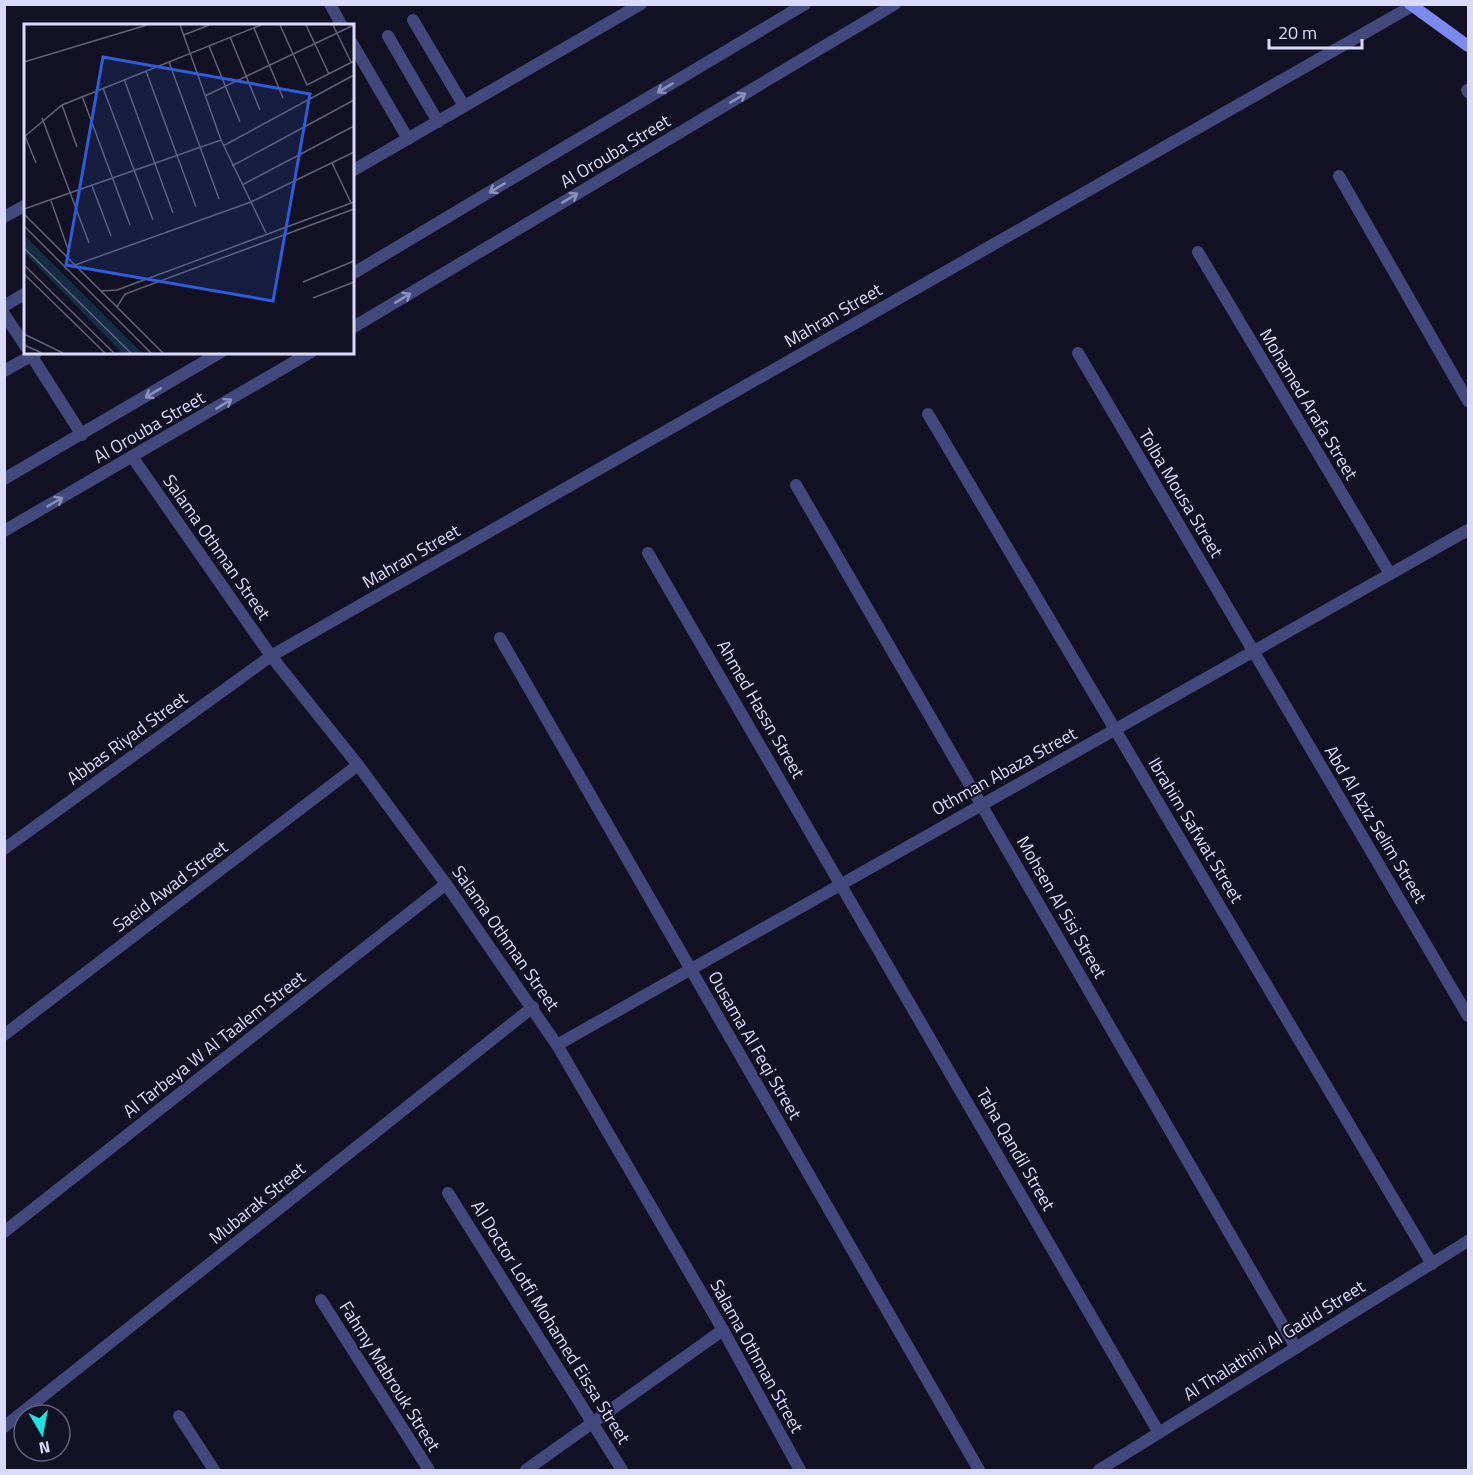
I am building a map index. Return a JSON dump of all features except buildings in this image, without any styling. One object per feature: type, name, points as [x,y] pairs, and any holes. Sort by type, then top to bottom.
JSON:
[{"type":"main road","points":[[1411,5],[1468,46]]},
{"type":"street","points":[[330,4],[341,24]]},
{"type":"street","points":[[354,170],[641,4]]},
{"type":"street","name":"Al Orouba Street","points":[[354,273],[806,4]]},
{"type":"street","name":"Al Orouba Street","points":[[354,327],[896,4]]},
{"type":"street","name":"Mahran Street","points":[[271,656],[1411,5]]},
{"type":"street","points":[[413,20],[464,106]]},
{"type":"street","points":[[388,36],[438,122]]},
{"type":"street","points":[[354,46],[408,138]]},
{"type":"street","points":[[1338,176],[1468,400]]},
{"type":"street","points":[[4,217],[24,206]]},
{"type":"street","name":"Mohamed Arafa Street","points":[[1198,252],[1390,574]]},
{"type":"street","points":[[4,306],[24,294]]},
{"type":"street","points":[[4,314],[24,342]]},
{"type":"street","name":"Tolba Mousa Street","points":[[1078,353],[1253,651]]},
{"type":"street","points":[[4,371],[28,354]]},
{"type":"street","points":[[32,354],[82,435]]},
{"type":"street","name":"Al Orouba Street","points":[[4,479],[218,354]]},
{"type":"street","name":"Al Orouba Street","points":[[4,531],[133,458],[308,354]]},
{"type":"street","name":"Ibrahim Safwat Street","points":[[928,414],[1432,1264]]},
{"type":"street","name":"Salama Othman Street","points":[[133,458],[271,656],[358,765],[446,884],[532,1007],[557,1045],[723,1330],[800,1470]]},
{"type":"street","name":"Mohsen Al Sisi Street","points":[[796,485],[1296,1348]]},
{"type":"street","name":"Othman Abaza Street","points":[[557,1045],[1468,530]]},
{"type":"street","name":"Ahmed Hassn Street","points":[[648,553],[842,884]]},
{"type":"street","name":"Ousama Al Feqi Street","points":[[500,638],[979,1470]]},
{"type":"street","name":"Abd Al Aziz Selim Street","points":[[1253,651],[1468,1016]]},
{"type":"street","name":"Abbas Riyad Street","points":[[4,849],[271,656]]},
{"type":"street","name":"Saeid Awad Street","points":[[4,1035],[358,765]]},
{"type":"street","name":"Al Tarbeya W Al Taalem Street","points":[[4,1232],[446,884]]},
{"type":"street","name":"Taha Qandil Street","points":[[842,884],[1159,1433]]},
{"type":"street","name":"Mubarak Street","points":[[4,1427],[532,1007]]},
{"type":"street","name":"Al Doctor Lotfi Mohamed Eissa Street","points":[[448,1193],[622,1470]]},
{"type":"street","name":"Al Thalathini Al Gadid Street","points":[[1098,1470],[1468,1241]]},
{"type":"street","name":"Fahmy Mabrouk Street","points":[[321,1300],[429,1470]]},
{"type":"street","points":[[526,1470],[723,1330]]},
{"type":"street","points":[[179,1416],[214,1470]]}]
